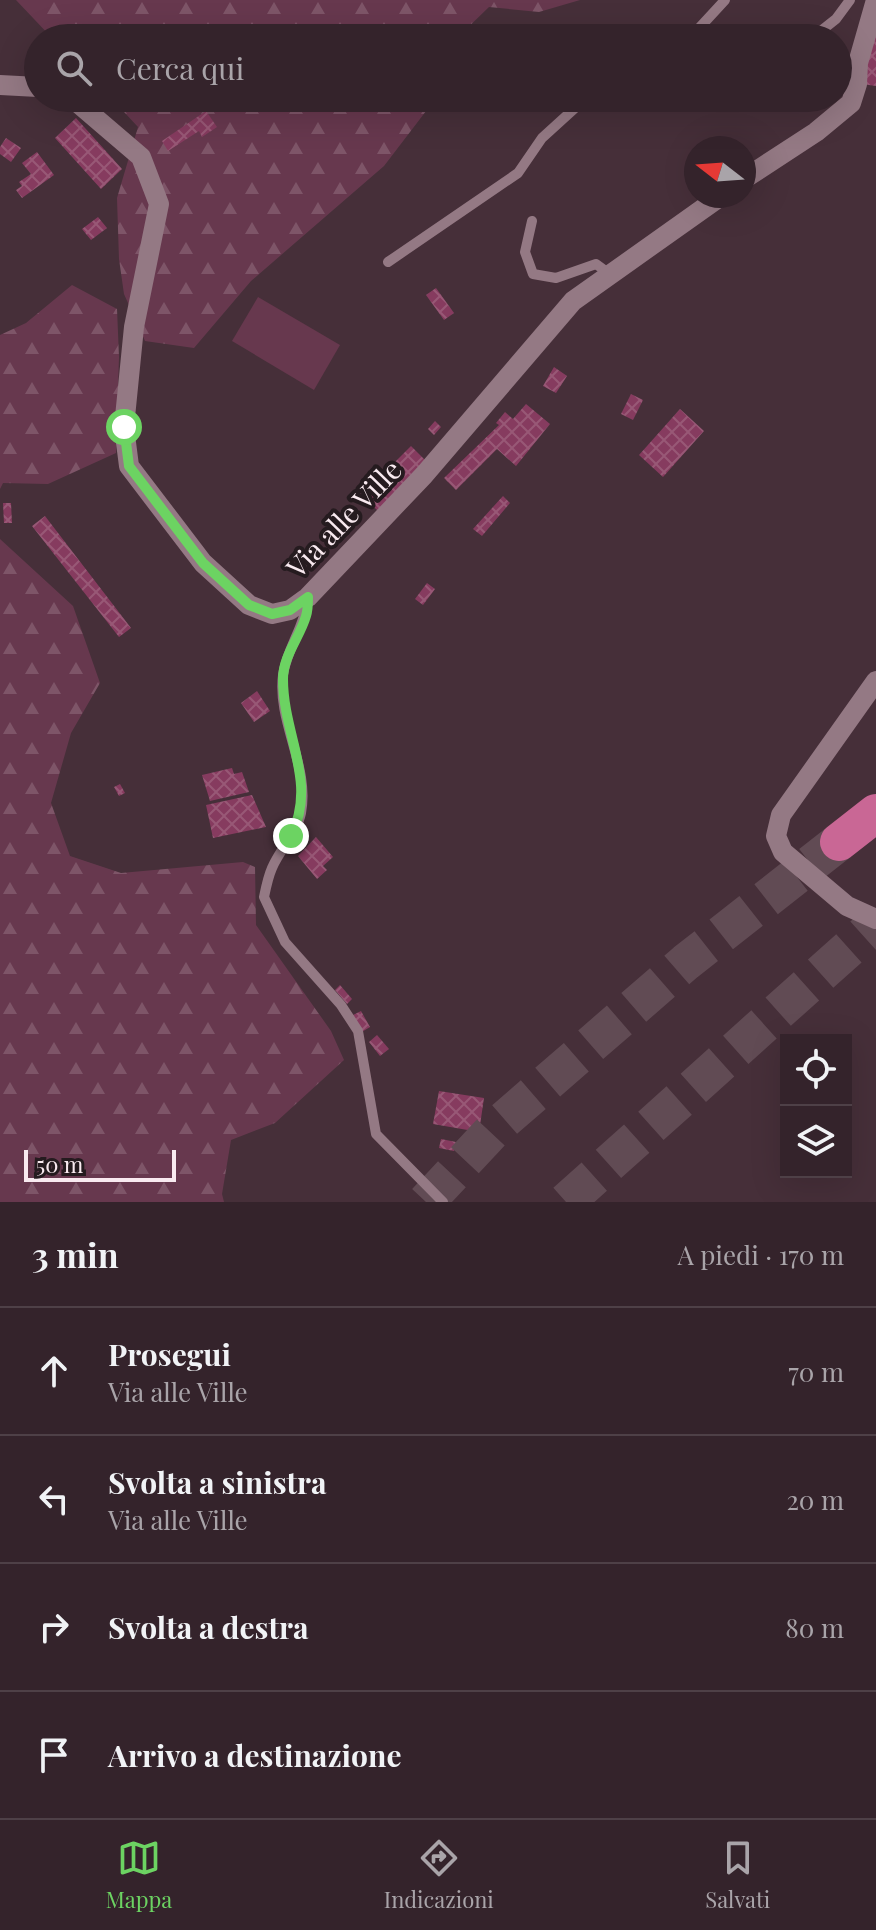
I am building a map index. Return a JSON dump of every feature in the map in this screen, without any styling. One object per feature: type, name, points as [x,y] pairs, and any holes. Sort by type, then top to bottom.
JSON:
[{"type":"highway","points":[[839,842],[876,813]]},
{"type":"street","points":[[852,100],[858,63],[876,0]]},
{"type":"street","points":[[0,85],[24,86]]},
{"type":"street","name":"Via alle Ville","points":[[88,112],[141,157],[159,204],[134,327],[124,427],[129,466],[203,563],[249,605],[272,614],[290,610],[308,597],[424,475],[573,301],[704,208]]},
{"type":"street","points":[[756,171],[816,132],[840,112]]},
{"type":"street","points":[[876,681],[781,815],[776,836],[783,852],[847,906],[876,919]]},
{"type":"lane","points":[[703,24],[725,0]]},
{"type":"lane","points":[[830,24],[850,0]]},
{"type":"lane","points":[[388,262],[518,173],[542,138],[571,112]]},
{"type":"lane","points":[[532,221],[525,252],[533,274],[556,278],[596,264],[611,275]]},
{"type":"lane","points":[[308,597],[306,617],[291,646],[283,676],[286,717],[304,791],[300,817],[272,867],[264,897],[285,942],[341,1005],[358,1031],[376,1134],[443,1202]]},
{"type":"green space","points":[[16,0],[580,0],[539,12],[489,7],[471,24],[39,24]]},
{"type":"green space","points":[[124,112],[425,112],[384,166],[251,281],[194,348],[145,341],[124,294],[119,259],[117,198],[138,127]]},
{"type":"green space","points":[[72,285],[117,309],[116,453],[48,484],[3,483],[0,489],[0,335],[26,323]]},
{"type":"green space","points":[[258,297],[340,345],[314,390],[232,341]]},
{"type":"green space","points":[[0,539],[73,606],[100,683],[71,733],[51,803],[70,856],[121,873],[243,862],[255,867],[256,925],[331,1031],[344,1060],[275,1123],[231,1140],[222,1194],[224,1202],[0,1202]]},
{"type":"building","points":[[876,28],[876,86],[862,84]]},
{"type":"building","points":[[205,112],[217,127],[202,137],[199,131],[168,151],[162,141]]},
{"type":"building","points":[[76,118],[122,169],[101,189],[55,138]]},
{"type":"building","points":[[6,138],[21,148],[11,162],[0,154],[0,147]]},
{"type":"building","points":[[37,152],[54,175],[22,198],[16,190],[22,186],[19,182],[31,174],[22,163]]},
{"type":"building","points":[[98,217],[107,228],[91,240],[82,229]]},
{"type":"building","points":[[436,288],[454,313],[444,320],[426,295]]},
{"type":"building","points":[[554,367],[567,376],[556,393],[543,386]]},
{"type":"building","points":[[631,394],[643,400],[633,420],[621,414]]},
{"type":"building","points":[[526,404],[550,424],[516,466],[497,449],[456,490],[444,478],[499,425],[496,423],[505,412],[513,419]]},
{"type":"building","points":[[680,409],[704,431],[663,477],[639,455]]},
{"type":"building","points":[[435,421],[441,427],[434,435],[428,429]]},
{"type":"building","points":[[411,446],[429,464],[380,513],[362,495]]},
{"type":"building","points":[[503,496],[510,503],[482,536],[473,529]]},
{"type":"building","points":[[3,503],[11,503],[12,523],[4,523]]},
{"type":"building","points":[[45,516],[131,628],[119,637],[32,526]]},
{"type":"building","points":[[427,583],[435,589],[423,605],[415,599]]},
{"type":"building","points":[[257,691],[270,711],[254,722],[241,703]]},
{"type":"building","points":[[232,768],[234,774],[242,772],[249,792],[210,801],[202,775]]},
{"type":"building","points":[[120,784],[125,793],[119,796],[114,787]]},
{"type":"building","points":[[252,795],[266,827],[213,838],[206,805]]},
{"type":"building","points":[[316,837],[333,857],[323,866],[327,870],[317,879],[298,856]]},
{"type":"building","points":[[340,985],[352,999],[347,1004],[335,990]]},
{"type":"building","points":[[361,1011],[370,1027],[360,1033],[351,1016]]},
{"type":"building","points":[[377,1035],[389,1049],[380,1056],[369,1042]]},
{"type":"building","points":[[439,1091],[484,1098],[479,1132],[433,1124]]},
{"type":"building","points":[[441,1139],[456,1142],[454,1151],[439,1148]]},
{"type":"tunnel","points":[[426,1202],[496,1127],[686,962],[839,842]]},
{"type":"tunnel","points":[[566,1202],[876,924]]},
{"type":"route","points":[[124,427],[129,466],[203,563],[249,605],[272,614],[290,610],[308,597],[306,617],[291,646],[283,676],[286,717],[304,791],[300,817],[291,836]]}]
